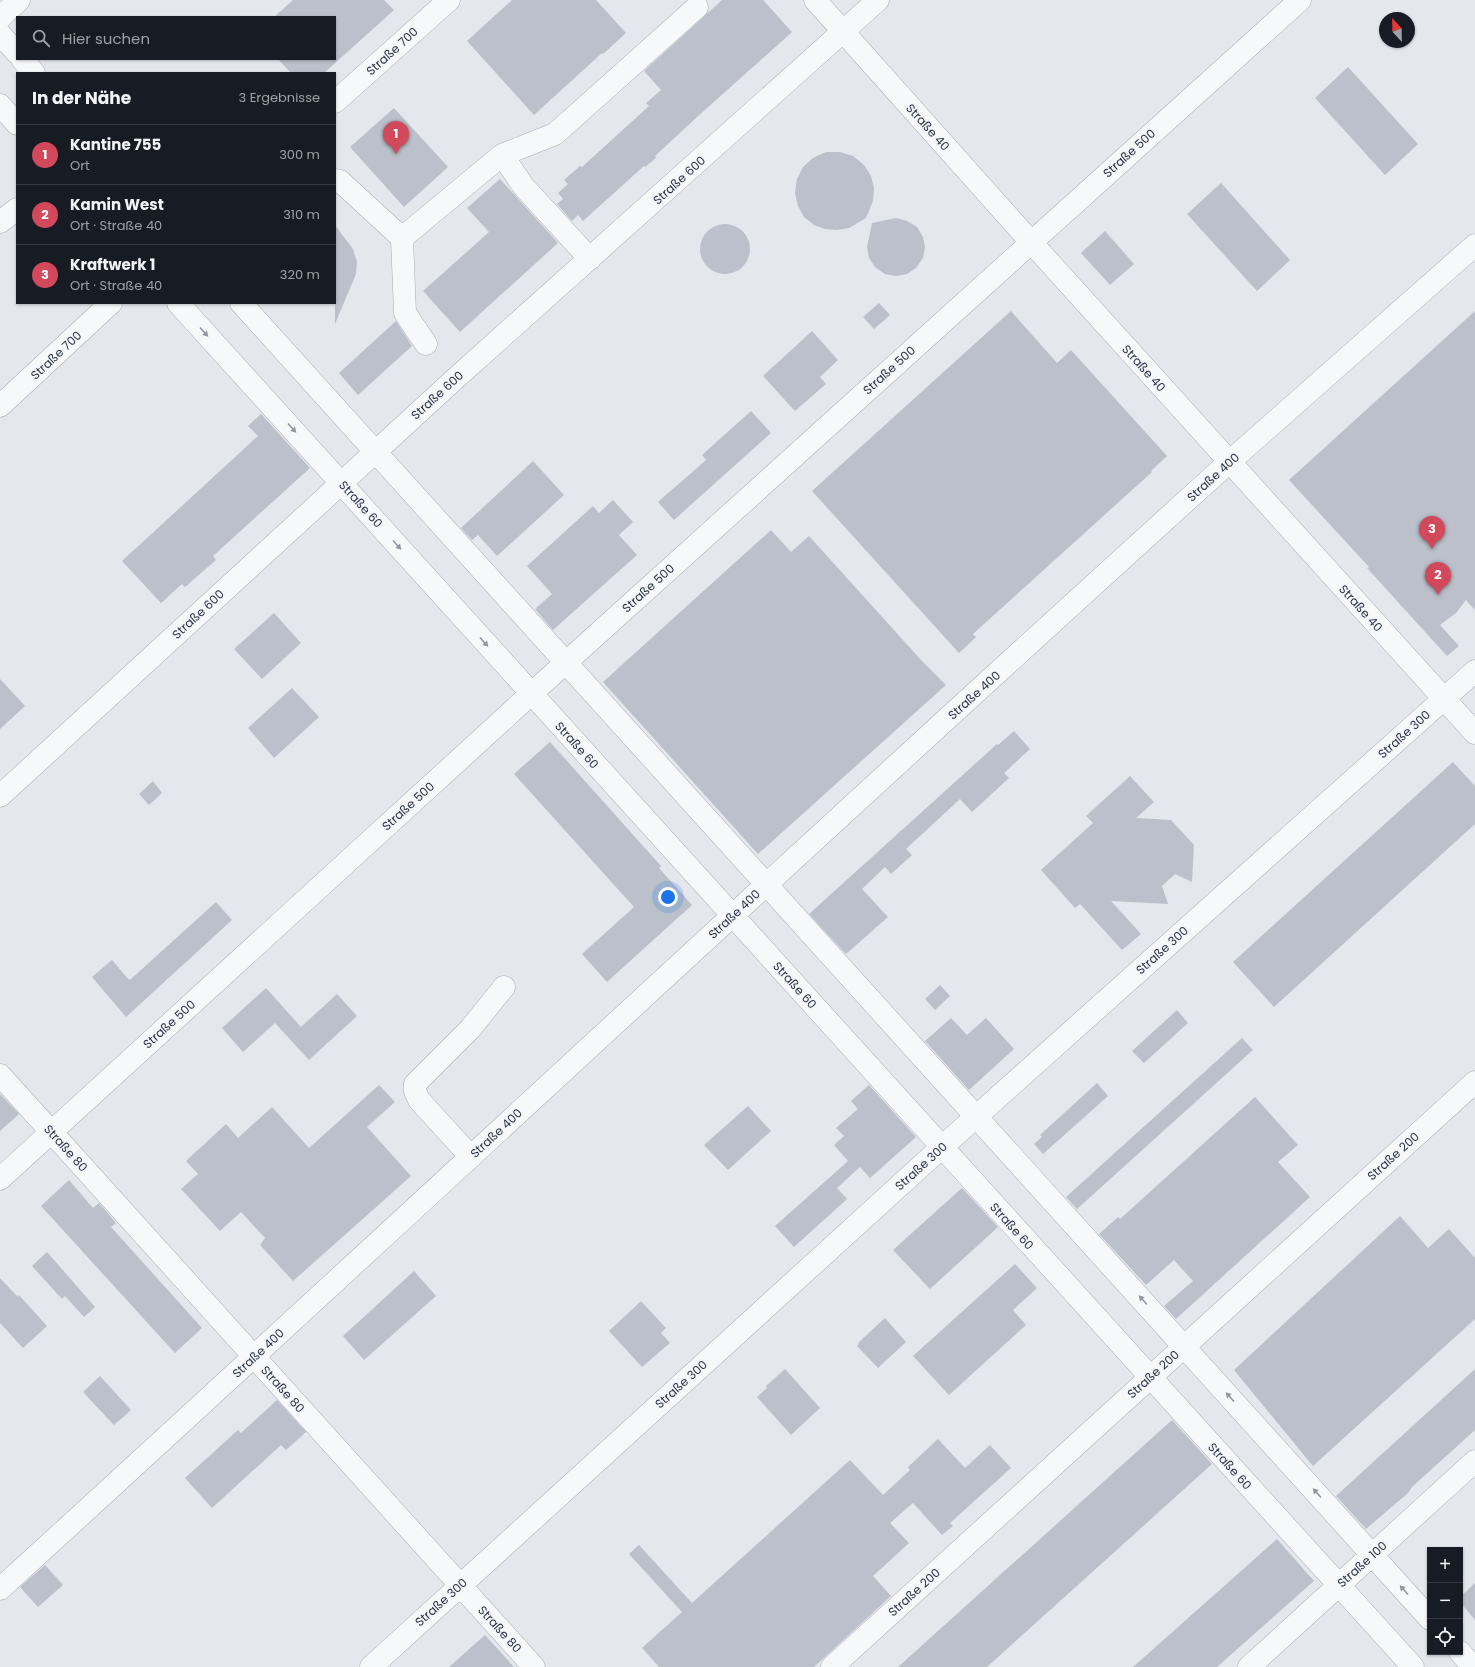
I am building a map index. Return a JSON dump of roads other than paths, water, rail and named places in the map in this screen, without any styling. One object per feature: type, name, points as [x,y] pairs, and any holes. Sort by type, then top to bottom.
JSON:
[{"type":"street","points":[[0,18],[19,0]]},
{"type":"street","name":"Straße 700","points":[[336,101],[449,0]]},
{"type":"street","name":"Straße 40","points":[[815,0],[1031,242],[1475,733]]},
{"type":"street","name":"Straße 600","points":[[0,796],[341,482],[878,0]]},
{"type":"street","name":"Straße 500","points":[[0,1179],[565,662],[1300,0]]},
{"type":"street","points":[[402,238],[502,155],[555,134],[697,7]]},
{"type":"street","points":[[0,34],[16,53]]},
{"type":"street","points":[[23,60],[33,72]]},
{"type":"street","points":[[0,105],[16,123]]},
{"type":"street","points":[[502,155],[524,187],[590,259]]},
{"type":"street","points":[[336,180],[340,181],[402,238],[405,312],[426,344]]},
{"type":"street","points":[[0,222],[16,210]]},
{"type":"street","name":"Straße 400","points":[[0,1589],[732,916],[1230,462],[1475,245]]},
{"type":"street","name":"Straße 700","points":[[0,406],[110,304]]},
{"type":"street","name":"Straße 60","points":[[179,304],[1338,1586],[1413,1667]]},
{"type":"street","points":[[242,304],[1427,1616]]},
{"type":"street","name":"Straße 300","points":[[371,1667],[976,1116],[1475,671]]},
{"type":"street","points":[[471,1157],[419,1100],[414,1091],[415,1084],[470,1030],[504,987]]},
{"type":"street","name":"Straße 80","points":[[0,1075],[534,1667]]},
{"type":"street","name":"Straße 200","points":[[832,1667],[1475,1082]]},
{"type":"street","name":"Straße 100","points":[[1249,1667],[1475,1461]]},
{"type":"street","points":[[1463,1655],[1473,1667]]},
{"type":"place","name":"Kantine 755","points":[[396,154]]},
{"type":"place","name":"Kraftwerk 1","points":[[1432,549]]},
{"type":"place","name":"Kamin West","points":[[1438,595]]}]
